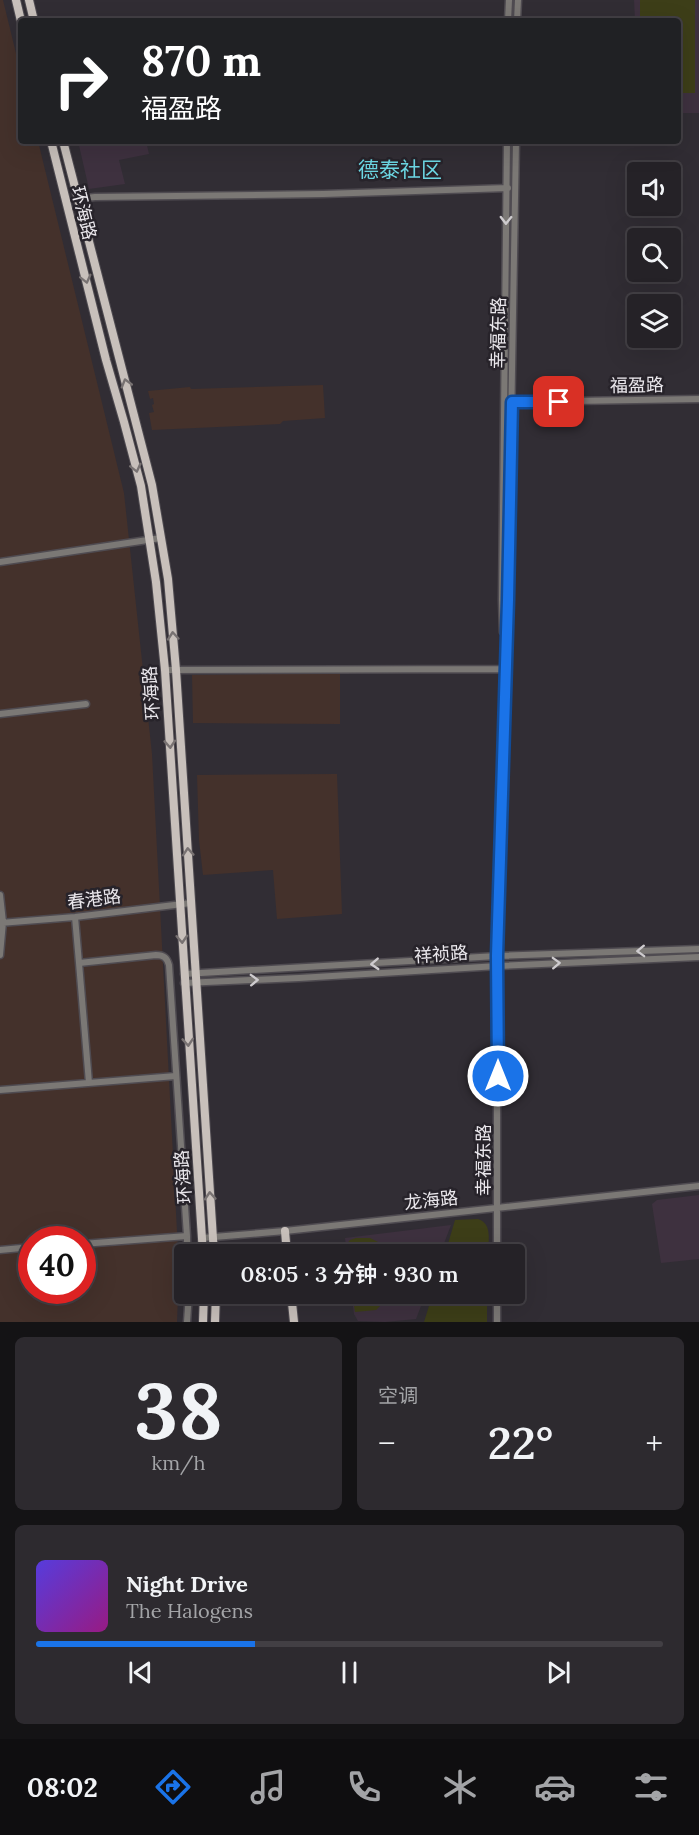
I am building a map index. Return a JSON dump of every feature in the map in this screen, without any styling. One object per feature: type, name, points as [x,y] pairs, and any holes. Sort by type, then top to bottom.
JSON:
[{"type":"main road","points":[[16,0],[20,18]]},
{"type":"main road","points":[[29,0],[33,18]]},
{"type":"main road","name":"环海路","points":[[52,144],[106,360],[141,486],[156,582],[165,670],[202,1244]]},
{"type":"main road","name":"环海路","points":[[64,144],[152,484],[168,579],[192,903],[213,1244]]},
{"type":"main road","points":[[285,1231],[286,1244]]},
{"type":"main road","points":[[203,1322],[204,1304]]},
{"type":"main road","points":[[214,1322],[215,1304]]},
{"type":"main road","points":[[292,1304],[294,1322]]},
{"type":"street","points":[[508,18],[509,0]]},
{"type":"street","points":[[517,18],[518,0]]},
{"type":"street","name":"幸福东路","points":[[505,669],[502,600],[507,144]]},
{"type":"street","name":"幸福东路","points":[[497,1244],[497,956],[508,600],[516,144]]},
{"type":"street","points":[[77,199],[95,196],[323,194],[515,188]]},
{"type":"street","name":"福盈路","points":[[504,403],[699,399]]},
{"type":"street","points":[[0,561],[161,538]]},
{"type":"street","points":[[165,670],[505,669]]},
{"type":"street","points":[[0,714],[86,704]]},
{"type":"street","points":[[0,895],[2,923],[0,955]]},
{"type":"street","name":"春港路","points":[[2,923],[192,903]]},
{"type":"street","points":[[75,917],[89,1083]]},
{"type":"street","points":[[184,974],[497,956],[699,949]]},
{"type":"street","points":[[79,963],[156,955],[162,955],[167,959],[187,1244]]},
{"type":"street","name":"祥祯路","points":[[184,983],[699,957]]},
{"type":"street","points":[[0,1090],[176,1076]]},
{"type":"street","name":"龙海路","points":[[202,1238],[699,1186]]},
{"type":"street","points":[[96,1243],[187,1236]]},
{"type":"street","points":[[0,1250],[18,1248]]},
{"type":"street","points":[[187,1322],[188,1304]]},
{"type":"street","points":[[497,1304],[497,1322]]},
{"type":"shaded area","points":[[0,0],[3,0],[18,62],[18,144],[39,144],[124,493],[152,754],[178,1244],[174,1244],[174,1304],[178,1304],[177,1322],[0,1322]]},
{"type":"shaded area","points":[[634,0],[699,0],[699,113],[681,113],[681,18],[635,18]]},
{"type":"shaded area","points":[[640,0],[695,0],[695,93],[681,93],[681,18],[640,18]]},
{"type":"shaded area","points":[[79,144],[147,144],[149,154],[119,160],[125,184],[89,189]]},
{"type":"shaded area","points":[[323,385],[325,418],[283,421],[280,424],[152,430],[149,413],[154,412],[152,405],[154,404],[148,391],[190,387],[191,389]]},
{"type":"shaded area","points":[[340,673],[340,724],[193,723],[192,675]]},
{"type":"shaded area","points":[[337,774],[342,914],[277,919],[273,870],[203,875],[199,840],[197,775]]},
{"type":"shaded area","points":[[699,1195],[699,1259],[661,1263],[652,1204],[657,1200]]},
{"type":"shaded area","points":[[478,1219],[483,1221],[488,1229],[489,1244],[448,1244],[455,1220]]},
{"type":"shaded area","points":[[451,1225],[444,1244],[346,1244],[345,1238]]},
{"type":"shaded area","points":[[370,1238],[378,1244],[347,1244],[350,1240]]},
{"type":"shaded area","points":[[353,1304],[422,1304],[416,1319],[385,1322],[358,1321]]},
{"type":"shaded area","points":[[354,1304],[382,1304],[376,1310],[355,1312]]},
{"type":"shaded area","points":[[430,1304],[487,1304],[487,1322],[424,1322]]},
{"type":"district","name":"德泰社区","points":[[400,169]]},
{"type":"route","points":[[498,1076],[497,956],[512,402],[559,402]]}]
